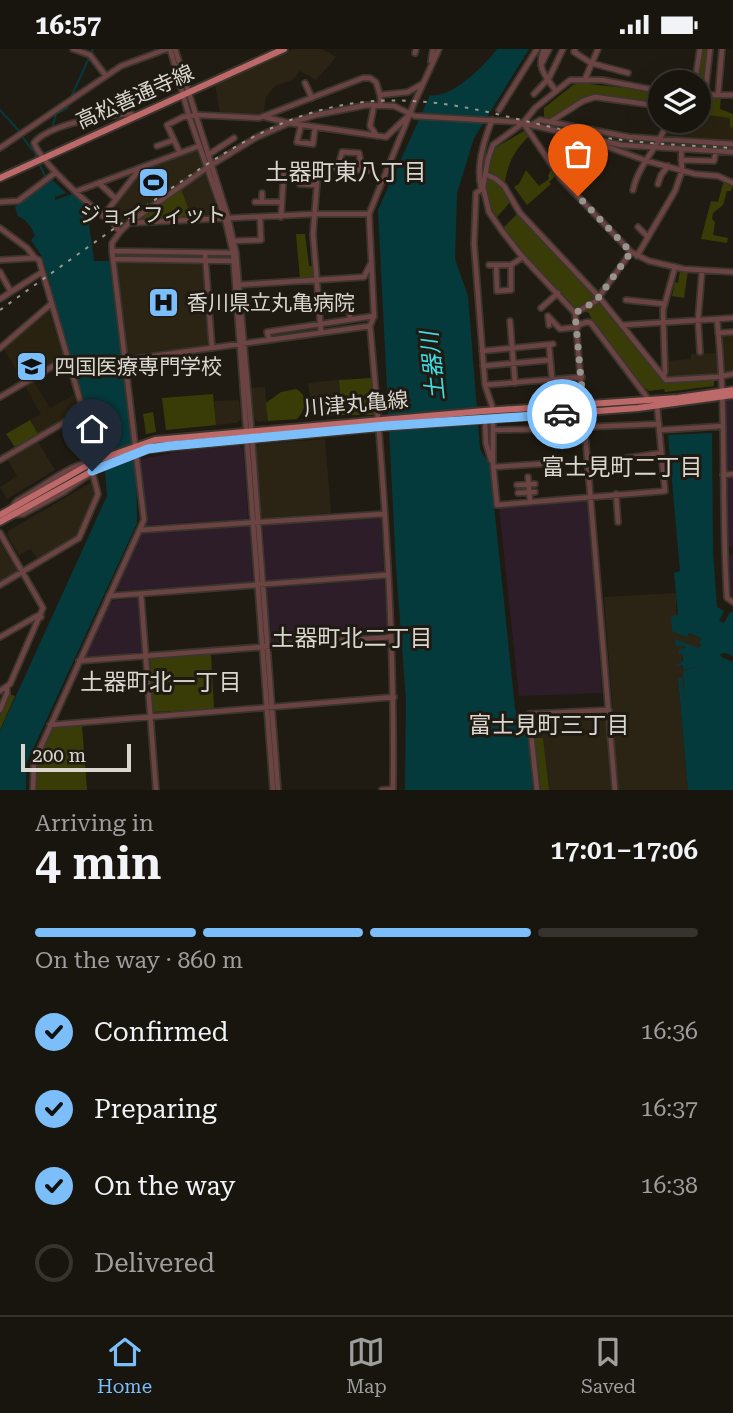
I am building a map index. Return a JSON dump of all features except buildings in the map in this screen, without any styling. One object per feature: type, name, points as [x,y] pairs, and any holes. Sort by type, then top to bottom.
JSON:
[{"type":"main road","name":"高松善通寺線","points":[[0,178],[284,49]]},
{"type":"main road","name":"川津丸亀線","points":[[136,449],[250,439],[484,411],[657,406],[733,390]]},
{"type":"main road","name":"川津丸亀線","points":[[0,522],[11,512],[98,462],[174,437],[382,423],[485,420],[649,401],[733,395]]},
{"type":"main road","name":"川津丸亀線","points":[[0,515],[92,471],[98,462]]},
{"type":"street","points":[[73,49],[90,54],[106,76]]},
{"type":"street","points":[[0,148],[121,66],[171,49],[227,219],[234,253],[276,790]]},
{"type":"street","points":[[429,68],[433,49]]},
{"type":"street","points":[[382,790],[393,790],[394,697],[383,514],[382,423],[370,326],[374,316],[369,214],[413,115],[415,100],[439,49]]},
{"type":"street","points":[[499,110],[537,49]]},
{"type":"street","points":[[546,49],[540,66],[556,91]]},
{"type":"street","points":[[534,94],[547,79],[563,49]]},
{"type":"street","points":[[576,49],[574,52],[591,63],[628,73]]},
{"type":"street","points":[[585,79],[598,49]]},
{"type":"street","points":[[697,70],[700,49]]},
{"type":"street","points":[[706,70],[710,49]]},
{"type":"street","points":[[718,95],[722,49]]},
{"type":"street","points":[[612,82],[614,70]]},
{"type":"street","points":[[264,117],[363,78],[376,82],[381,105]]},
{"type":"street","points":[[482,190],[489,153],[494,145],[523,123],[536,108],[570,80],[602,79],[648,89]]},
{"type":"street","points":[[305,83],[312,98]]},
{"type":"street","points":[[380,95],[408,92],[422,84]]},
{"type":"street","points":[[711,95],[733,95]]},
{"type":"street","points":[[550,122],[583,101],[595,97],[648,104]]},
{"type":"street","points":[[299,123],[334,111],[374,105],[399,107],[413,115]]},
{"type":"street","points":[[374,105],[370,126],[377,136]]},
{"type":"street","points":[[120,232],[55,173],[34,143],[52,131],[104,115],[134,116]]},
{"type":"street","points":[[180,153],[167,125],[192,116],[264,117],[386,137],[405,116],[413,115],[534,125],[591,139],[695,174],[718,176],[733,183]]},
{"type":"street","points":[[192,116],[200,146],[206,156]]},
{"type":"street","points":[[489,120],[479,179],[489,212],[523,257],[575,313],[578,326],[615,790]]},
{"type":"street","points":[[534,125],[538,120],[603,133],[733,144]]},
{"type":"street","points":[[33,790],[34,762],[144,520],[112,243],[129,223],[209,166],[257,137],[289,123]]},
{"type":"street","points":[[299,123],[298,142],[313,144],[315,127]]},
{"type":"street","points":[[523,123],[562,180],[631,252],[649,261],[675,267],[733,272]]},
{"type":"street","points":[[633,190],[664,133]]},
{"type":"street","points":[[206,156],[234,138]]},
{"type":"street","points":[[157,146],[174,140]]},
{"type":"street","points":[[77,191],[200,146]]},
{"type":"street","points":[[593,162],[609,147],[733,152]]},
{"type":"street","points":[[637,255],[675,191],[681,169],[681,149]]},
{"type":"street","points":[[681,160],[714,161],[716,151]]},
{"type":"street","points":[[338,168],[342,152],[359,153],[362,170]]},
{"type":"street","points":[[321,333],[313,234],[318,170],[324,165],[371,170]]},
{"type":"street","points":[[658,184],[668,166]]},
{"type":"street","points":[[103,216],[141,167]]},
{"type":"street","points":[[281,217],[284,169]]},
{"type":"street","points":[[0,202],[18,201],[55,173]]},
{"type":"street","points":[[485,174],[504,186],[520,213],[599,297],[666,380],[733,374]]},
{"type":"street","points":[[98,183],[116,199]]},
{"type":"street","points":[[300,184],[317,185]]},
{"type":"street","points":[[482,190],[476,193],[473,225],[485,386],[492,406]]},
{"type":"street","points":[[262,193],[258,202],[282,202]]},
{"type":"street","points":[[129,223],[369,214]]},
{"type":"street","points":[[232,241],[261,240],[260,218]]},
{"type":"street","points":[[638,227],[648,237]]},
{"type":"street","points":[[0,228],[39,260],[98,462]]},
{"type":"street","points":[[113,251],[234,253]]},
{"type":"street","points":[[162,252],[162,260]]},
{"type":"street","points":[[575,313],[599,297],[631,252]]},
{"type":"street","points":[[205,253],[212,348]]},
{"type":"street","points":[[0,260],[35,257]]},
{"type":"street","points":[[489,265],[511,265],[523,257]]},
{"type":"street","points":[[113,259],[235,261]]},
{"type":"street","points":[[237,285],[364,277],[370,265]]},
{"type":"street","points":[[496,265],[497,291],[511,290],[511,265]]},
{"type":"street","points":[[663,376],[666,372],[662,323],[664,304],[675,267]]},
{"type":"street","points":[[700,352],[698,320],[702,271]]},
{"type":"street","points":[[0,272],[11,292]]},
{"type":"street","points":[[0,299],[42,272]]},
{"type":"street","points":[[541,308],[558,293]]},
{"type":"street","points":[[318,300],[349,299],[350,320]]},
{"type":"street","points":[[626,300],[664,304]]},
{"type":"street","points":[[0,348],[51,304]]},
{"type":"street","points":[[319,309],[349,308]]},
{"type":"street","points":[[269,339],[267,332],[374,316]]},
{"type":"street","points":[[549,325],[548,316],[560,329],[591,323],[649,401]]},
{"type":"street","points":[[622,325],[733,318]]},
{"type":"street","points":[[718,319],[723,426],[724,552],[727,598],[733,602]]},
{"type":"street","points":[[510,321],[515,383]]},
{"type":"street","points":[[125,360],[370,326]]},
{"type":"street","points":[[302,327],[303,335]]},
{"type":"street","points":[[718,333],[733,332]]},
{"type":"street","points":[[482,351],[551,344],[552,379]]},
{"type":"street","points":[[0,397],[67,358]]},
{"type":"street","points":[[483,366],[550,359]]},
{"type":"street","points":[[485,386],[582,377]]},
{"type":"street","points":[[493,423],[497,505],[665,491],[657,406]]},
{"type":"street","points":[[0,460],[82,412]]},
{"type":"street","points":[[485,420],[486,443],[493,465]]},
{"type":"street","points":[[585,427],[723,426]]},
{"type":"street","points":[[494,430],[573,429]]},
{"type":"street","points":[[588,459],[613,460],[661,453]]},
{"type":"street","points":[[493,465],[540,464]]},
{"type":"street","points":[[0,585],[79,538],[98,494],[92,471]]},
{"type":"street","points":[[723,475],[733,474]]},
{"type":"street","points":[[528,477],[532,484],[530,501]]},
{"type":"street","points":[[517,485],[532,484]]},
{"type":"street","points":[[518,493],[532,492]]},
{"type":"street","points":[[616,495],[618,522]]},
{"type":"street","points":[[139,530],[383,514]]},
{"type":"street","points":[[0,533],[43,604],[41,617],[7,687],[0,710]]},
{"type":"street","points":[[724,552],[733,552]]},
{"type":"street","points":[[109,596],[387,575]]},
{"type":"street","points":[[141,594],[156,790]]},
{"type":"street","points":[[0,637],[37,616],[41,617]]},
{"type":"street","points":[[79,661],[391,637]]},
{"type":"street","points":[[0,691],[7,687]]},
{"type":"street","points":[[50,725],[394,697]]},
{"type":"street","points":[[537,790],[529,714],[608,710]]},
{"type":"shaded area","points":[[293,49],[322,49],[336,57],[316,80],[300,71],[292,80],[275,86],[266,97],[263,115],[220,114],[215,84]]},
{"type":"shaded area","points":[[702,49],[708,49],[706,70],[699,70]]},
{"type":"shaded area","points":[[580,83],[648,93],[648,103],[593,95],[549,119],[544,117],[544,108],[573,85]]},
{"type":"shaded area","points":[[711,96],[721,96],[720,109],[733,114],[733,128],[730,127],[730,118],[711,115]]},
{"type":"shaded area","points":[[733,114],[733,142],[664,137],[665,133],[711,133],[711,115]]},
{"type":"shaded area","points":[[524,131],[529,136],[513,157],[505,182],[487,172],[492,150]]},
{"type":"shaded area","points":[[194,149],[203,168],[119,229],[107,216],[143,168]]},
{"type":"shaded area","points":[[552,167],[556,175],[549,182],[551,184],[527,205],[514,187],[519,184],[526,170],[539,186],[549,179]]},
{"type":"shaded area","points":[[203,173],[219,217],[192,218],[181,189]]},
{"type":"shaded area","points":[[489,178],[502,186],[511,201],[497,217],[486,194],[486,179]]},
{"type":"shaded area","points":[[724,180],[733,185],[731,191],[727,191],[723,205],[713,213],[712,219],[715,222],[713,235],[728,238],[727,243],[701,239],[711,201],[718,202]]},
{"type":"shaded area","points":[[181,189],[192,218],[138,221],[138,219]]},
{"type":"shaded area","points":[[518,213],[593,293],[663,380],[668,383],[714,380],[714,386],[665,392],[664,389],[649,391],[637,382],[597,331],[589,313],[574,307],[518,248],[504,227]]},
{"type":"shaded area","points":[[296,234],[305,234],[309,266],[314,266],[314,278],[300,279]]},
{"type":"shaded area","name":"香川県立丸亀病院","points":[[117,261],[203,263],[209,345],[127,355]]},
{"type":"shaded area","points":[[680,270],[688,271],[684,298],[672,296]]},
{"type":"shaded area","name":"四国医療専門学校","points":[[49,311],[64,358],[31,377],[50,408],[74,395],[79,409],[38,434],[30,420],[41,414],[4,349]]},
{"type":"shaded area","points":[[733,333],[733,371],[725,371],[721,335]]},
{"type":"shaded area","points":[[717,353],[719,374],[667,375],[666,361],[691,359],[691,354]]},
{"type":"shaded area","points":[[372,378],[374,415],[342,415],[339,380]]},
{"type":"shaded area","points":[[339,380],[342,415],[313,417],[308,383]]},
{"type":"shaded area","points":[[573,380],[577,383],[578,396],[575,401],[558,402],[555,382]]},
{"type":"shaded area","points":[[265,387],[268,421],[258,422],[254,418],[251,388]]},
{"type":"shaded area","points":[[296,389],[303,395],[305,403],[297,419],[268,421],[266,403],[281,392]]},
{"type":"shaded area","points":[[213,394],[216,425],[166,430],[162,398]]},
{"type":"shaded area","points":[[733,399],[733,469],[725,470],[725,400]]},
{"type":"shaded area","points":[[239,400],[241,419],[237,423],[216,425],[214,401]]},
{"type":"shaded area","points":[[153,412],[156,432],[146,434],[143,414]]},
{"type":"shaded area","points":[[30,420],[38,434],[15,447],[6,434]]},
{"type":"shaded area","points":[[325,439],[331,513],[263,518],[260,515],[255,449],[260,444]]},
{"type":"shaded area","points":[[38,442],[55,470],[7,499],[0,487],[17,476],[8,460]]},
{"type":"shaded area","points":[[239,446],[243,449],[246,519],[146,525],[139,460],[187,450]]},
{"type":"shaded area","points":[[733,477],[733,547],[728,547],[725,480]]},
{"type":"shaded area","points":[[92,482],[97,493],[77,536],[38,560],[31,549],[19,555],[7,535],[8,531]]},
{"type":"shaded area","points":[[585,500],[588,502],[602,693],[519,696],[499,507]]},
{"type":"shaded area","points":[[381,517],[384,572],[266,580],[263,525]]},
{"type":"shaded area","points":[[248,526],[253,580],[251,582],[114,591],[142,533]]},
{"type":"shaded area","points":[[0,542],[17,571],[0,582]]},
{"type":"shaded area","points":[[729,555],[733,555],[733,597],[730,594]]},
{"type":"shaded area","points":[[384,579],[388,634],[272,643],[270,641],[268,588]]},
{"type":"shaded area","points":[[676,593],[677,629],[701,638],[699,644],[702,645],[698,648],[685,646],[681,665],[684,670],[705,663],[706,666],[686,698],[678,679],[688,790],[549,790],[543,739],[537,738],[531,717],[613,711],[604,597]]},
{"type":"shaded area","points":[[138,598],[142,653],[85,657],[109,601]]},
{"type":"shaded area","points":[[211,654],[214,709],[153,712],[150,659]]},
{"type":"shaded area","points":[[9,694],[15,696],[0,730],[0,715]]},
{"type":"shaded area","points":[[82,726],[87,790],[34,790],[36,763],[51,728]]},
{"type":"shaded area","points":[[535,738],[543,738],[549,790],[541,790]]},
{"type":"water","name":"土器川","points":[[497,49],[529,49],[474,138],[457,193],[455,259],[468,296],[480,449],[490,466],[515,709],[528,739],[533,790],[405,790],[406,700],[396,567],[378,210],[430,95],[439,95],[458,86],[476,72]]},
{"type":"water","points":[[51,179],[66,193],[55,197],[55,200],[75,193],[96,214],[89,224],[94,261],[109,261],[136,459],[137,523],[26,764],[26,790],[0,790],[0,731],[107,496],[105,470],[49,289],[51,285],[41,255],[31,240],[35,236],[34,233],[27,222],[18,216],[15,207]]},
{"type":"water","points":[[712,433],[713,552],[717,607],[724,611],[719,621],[724,623],[730,612],[733,612],[733,656],[720,654],[733,662],[733,790],[688,790],[678,678],[682,678],[685,698],[683,671],[705,664],[684,670],[682,665],[675,667],[683,661],[683,654],[679,654],[679,649],[685,646],[676,646],[675,639],[698,648],[702,645],[699,644],[701,638],[689,633],[687,637],[672,631],[671,616],[678,615],[674,573],[680,571],[668,435]]},
{"type":"waterway","points":[[72,95],[93,49]]},
{"type":"waterway","points":[[37,158],[31,143],[40,134],[52,129],[56,114],[67,108],[69,103]]},
{"type":"waterway","points":[[0,110],[19,131]]},
{"type":"waterway","points":[[22,136],[32,150]]},
{"type":"waterway","points":[[39,163],[45,176]]},
{"type":"railway","points":[[0,310],[171,188],[234,148],[300,117],[335,107],[372,101],[436,103],[608,138],[733,148]]},
{"type":"way so far","points":[[562,414],[584,413],[575,313],[596,301],[631,252],[578,196]]},
{"type":"place","name":"ジョイフィット","points":[[153,183]]},
{"type":"place","name":"香川県立丸亀病院","points":[[164,303]]},
{"type":"place","name":"四国医療専門学校","points":[[31,367]]},
{"type":"district","name":"土器町東八丁目","points":[[346,172]]},
{"type":"district","name":"富士見町二丁目","points":[[622,467]]},
{"type":"district","name":"土器町北二丁目","points":[[352,638]]},
{"type":"district","name":"土器町北一丁目","points":[[161,682]]},
{"type":"district","name":"富士見町三丁目","points":[[549,725]]},
{"type":"route","points":[[92,471],[148,449],[170,446],[385,426],[562,414]]}]
